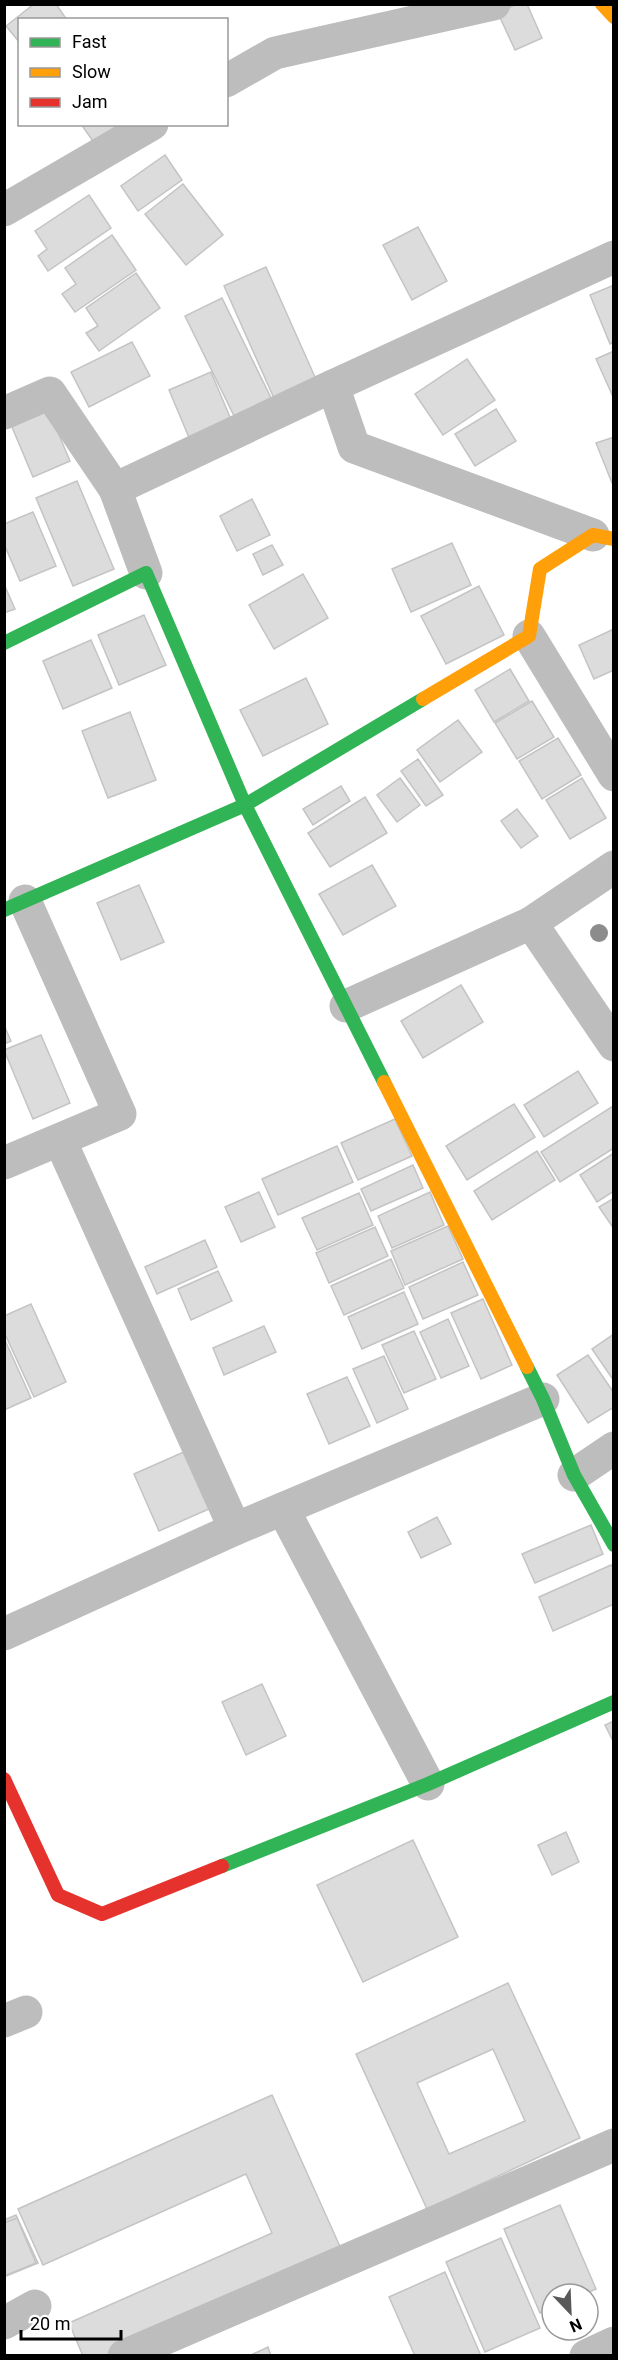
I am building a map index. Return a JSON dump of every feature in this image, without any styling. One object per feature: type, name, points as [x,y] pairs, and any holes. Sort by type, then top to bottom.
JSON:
[{"type":"street","points":[[228,80],[275,53],[494,4]]},
{"type":"street","points":[[602,4],[614,17]]},
{"type":"street","points":[[4,210],[149,126]]},
{"type":"street","points":[[116,489],[614,257]]},
{"type":"street","points":[[333,386],[354,447],[603,537]]},
{"type":"street","points":[[4,413],[50,393],[116,489],[146,573],[245,805],[543,1399],[574,1475],[614,1545]]},
{"type":"street","points":[[603,537],[540,569],[529,636],[614,775]]},
{"type":"street","points":[[4,643],[146,573]]},
{"type":"street","points":[[4,1163],[120,1114],[15,905],[245,805],[529,636]]},
{"type":"street","points":[[346,1006],[531,923],[614,867]]},
{"type":"street","points":[[531,923],[614,1045]]},
{"type":"street","points":[[60,1140],[235,1529]]},
{"type":"street","points":[[4,1634],[235,1529],[543,1399]]},
{"type":"street","points":[[574,1475],[614,1448]]},
{"type":"street","points":[[283,1509],[428,1784]]},
{"type":"street","points":[[4,1779],[58,1894],[102,1914],[428,1784],[614,1702]]},
{"type":"street","points":[[124,2355],[614,2145]]},
{"type":"street","points":[[4,2323],[35,2306]]},
{"type":"street","points":[[586,2355],[614,2343]]},
{"type":"building","points":[[34,4],[56,4],[66,18],[18,18],[18,41],[6,26]]},
{"type":"building","points":[[517,4],[527,4],[542,38],[515,50],[498,13]]},
{"type":"building","points":[[82,126],[125,126],[97,147]]},
{"type":"building","points":[[165,155],[182,180],[138,211],[121,186]]},
{"type":"building","points":[[183,184],[223,235],[186,265],[145,214]]},
{"type":"building","points":[[89,195],[111,228],[48,271],[38,256],[47,249],[35,231]]},
{"type":"building","points":[[418,227],[447,281],[412,300],[383,245]]},
{"type":"building","points":[[112,235],[136,270],[75,312],[62,294],[76,284],[65,268]]},
{"type":"building","points":[[266,267],[319,386],[277,405],[224,286]]},
{"type":"building","points":[[136,273],[160,308],[99,351],[86,333],[98,326],[86,308]]},
{"type":"building","points":[[614,285],[614,342],[610,344],[590,295]]},
{"type":"building","points":[[222,298],[275,406],[238,424],[185,316]]},
{"type":"building","points":[[132,342],[150,376],[89,407],[71,372]]},
{"type":"building","points":[[614,351],[614,399],[596,359]]},
{"type":"building","points":[[467,359],[495,400],[443,435],[415,394]]},
{"type":"building","points":[[211,372],[235,429],[193,447],[169,390]]},
{"type":"building","points":[[46,404],[70,461],[33,477],[9,420]]},
{"type":"building","points":[[496,409],[516,441],[475,466],[455,434]]},
{"type":"building","points":[[614,437],[614,482],[612,483],[596,443]]},
{"type":"building","points":[[77,481],[114,569],[73,586],[36,498]]},
{"type":"building","points":[[252,499],[270,535],[237,551],[220,516]]},
{"type":"building","points":[[33,512],[56,566],[20,581],[4,544],[4,524]]},
{"type":"building","points":[[452,543],[471,585],[411,612],[392,569]]},
{"type":"building","points":[[272,545],[283,565],[263,575],[253,554]]},
{"type":"building","points":[[303,574],[328,618],[274,649],[249,605]]},
{"type":"building","points":[[4,584],[15,609],[4,613]]},
{"type":"building","points":[[479,586],[504,635],[446,664],[421,616]]},
{"type":"building","points":[[144,615],[166,665],[119,685],[98,635]]},
{"type":"building","points":[[614,629],[614,670],[594,679],[579,645]]},
{"type":"building","points":[[91,640],[112,688],[63,709],[43,661]]},
{"type":"building","points":[[510,669],[529,701],[494,722],[475,690]]},
{"type":"building","points":[[306,678],[328,724],[263,756],[240,710]]},
{"type":"building","points":[[532,701],[554,737],[517,759],[495,723]]},
{"type":"building","points":[[130,712],[156,780],[108,798],[82,731]]},
{"type":"building","points":[[458,720],[482,752],[440,782],[417,750]]},
{"type":"building","points":[[558,738],[581,775],[542,799],[519,761]]},
{"type":"building","points":[[418,759],[443,795],[426,806],[401,771]]},
{"type":"building","points":[[400,778],[420,805],[397,822],[377,795]]},
{"type":"building","points":[[582,778],[606,818],[570,839],[546,800]]},
{"type":"building","points":[[341,786],[350,801],[313,825],[303,809]]},
{"type":"building","points":[[365,797],[387,833],[330,867],[308,833]]},
{"type":"building","points":[[517,809],[538,836],[521,848],[501,821]]},
{"type":"building","points":[[372,865],[396,906],[343,935],[319,894]]},
{"type":"building","points":[[139,885],[164,942],[121,960],[97,903]]},
{"type":"building","points":[[461,985],[483,1022],[423,1058],[401,1021]]},
{"type":"building","points":[[4,1025],[11,1041],[4,1044]]},
{"type":"building","points":[[41,1035],[70,1103],[33,1119],[4,1050]]},
{"type":"building","points":[[578,1071],[598,1103],[544,1137],[524,1105]]},
{"type":"building","points":[[514,1104],[535,1137],[467,1180],[446,1146]]},
{"type":"building","points":[[613,1106],[614,1148],[560,1182],[541,1152]]},
{"type":"building","points":[[395,1119],[412,1156],[358,1180],[341,1143]]},
{"type":"building","points":[[337,1146],[353,1182],[278,1215],[262,1179]]},
{"type":"building","points":[[537,1151],[555,1180],[492,1220],[474,1191]]},
{"type":"building","points":[[614,1153],[614,1191],[597,1202],[580,1175]]},
{"type":"building","points":[[413,1165],[423,1188],[371,1211],[361,1189]]},
{"type":"building","points":[[259,1192],[275,1227],[241,1242],[225,1207]]},
{"type":"building","points":[[430,1192],[444,1225],[392,1248],[378,1216]]},
{"type":"building","points":[[359,1193],[373,1225],[317,1250],[302,1218]]},
{"type":"building","points":[[614,1198],[614,1229],[599,1207]]},
{"type":"building","points":[[448,1226],[463,1259],[405,1285],[391,1251]]},
{"type":"building","points":[[375,1227],[388,1256],[329,1283],[316,1253]]},
{"type":"building","points":[[205,1240],[217,1267],[157,1294],[145,1267]]},
{"type":"building","points":[[391,1259],[404,1288],[344,1315],[331,1286]]},
{"type":"building","points":[[463,1262],[478,1295],[423,1319],[409,1287]]},
{"type":"building","points":[[218,1271],[232,1301],[191,1320],[178,1289]]},
{"type":"building","points":[[404,1292],[418,1324],[362,1349],[348,1317]]},
{"type":"building","points":[[483,1299],[512,1365],[481,1379],[451,1313]]},
{"type":"building","points":[[31,1304],[66,1382],[34,1397],[4,1332],[4,1316]]},
{"type":"building","points":[[448,1319],[469,1366],[441,1378],[420,1332]]},
{"type":"building","points":[[264,1326],[276,1352],[224,1375],[213,1348]]},
{"type":"building","points":[[414,1331],[436,1379],[404,1393],[382,1345]]},
{"type":"building","points":[[614,1334],[614,1381],[592,1349]]},
{"type":"building","points":[[4,1338],[31,1398],[4,1410]]},
{"type":"building","points":[[588,1355],[614,1393],[614,1407],[588,1423],[557,1375]]},
{"type":"building","points":[[384,1356],[408,1409],[377,1423],[353,1369]]},
{"type":"building","points":[[347,1377],[370,1426],[329,1444],[307,1394]]},
{"type":"building","points":[[186,1451],[211,1508],[159,1531],[134,1474]]},
{"type":"building","points":[[437,1517],[451,1544],[421,1558],[408,1532]]},
{"type":"building","points":[[591,1525],[603,1554],[535,1583],[522,1554]]},
{"type":"building","points":[[611,1565],[614,1569],[614,1604],[553,1631],[539,1597]]},
{"type":"building","points":[[262,1684],[286,1736],[246,1755],[222,1702]]},
{"type":"building","points":[[614,1721],[614,1743],[605,1725]]},
{"type":"building","points":[[566,1832],[579,1862],[552,1875],[538,1845]]},
{"type":"building","points":[[413,1840],[458,1937],[363,1982],[317,1885]]},
{"type":"building","points":[[508,1983],[580,2138],[427,2209],[356,2054]],"holes":[[[493,2049],[525,2121],[449,2154],[417,2083]]]},
{"type":"building","points":[[272,2095],[342,2251],[106,2356],[83,2356],[69,2323],[272,2233],[246,2174],[43,2265],[18,2209]]},
{"type":"building","points":[[560,2205],[593,2282],[540,2282],[540,2313],[504,2229]]},
{"type":"building","points":[[16,2215],[38,2263],[4,2277],[4,2220]]},
{"type":"building","points":[[17,2218],[36,2263],[4,2276],[4,2223]]},
{"type":"building","points":[[501,2238],[540,2328],[485,2352],[446,2262]]},
{"type":"building","points":[[445,2272],[481,2356],[415,2356],[389,2297]]},
{"type":"building","points":[[268,2347],[271,2356],[249,2356]]},
{"type":"traffic: fast","points":[[4,643],[146,573],[245,805],[423,699]]},
{"type":"traffic: fast","points":[[4,910],[245,805],[384,1082]]},
{"type":"traffic: fast","points":[[527,1367],[543,1399],[574,1475],[614,1545]]},
{"type":"traffic: fast","points":[[222,1866],[428,1784],[614,1702]]},
{"type":"traffic: slow","points":[[602,4],[614,17]]},
{"type":"traffic: slow","points":[[423,699],[529,636],[540,569],[593,535],[614,539]]},
{"type":"traffic: slow","points":[[384,1082],[527,1367]]},
{"type":"traffic: jam","points":[[4,1779],[58,1895],[102,1914],[222,1866]]}]
